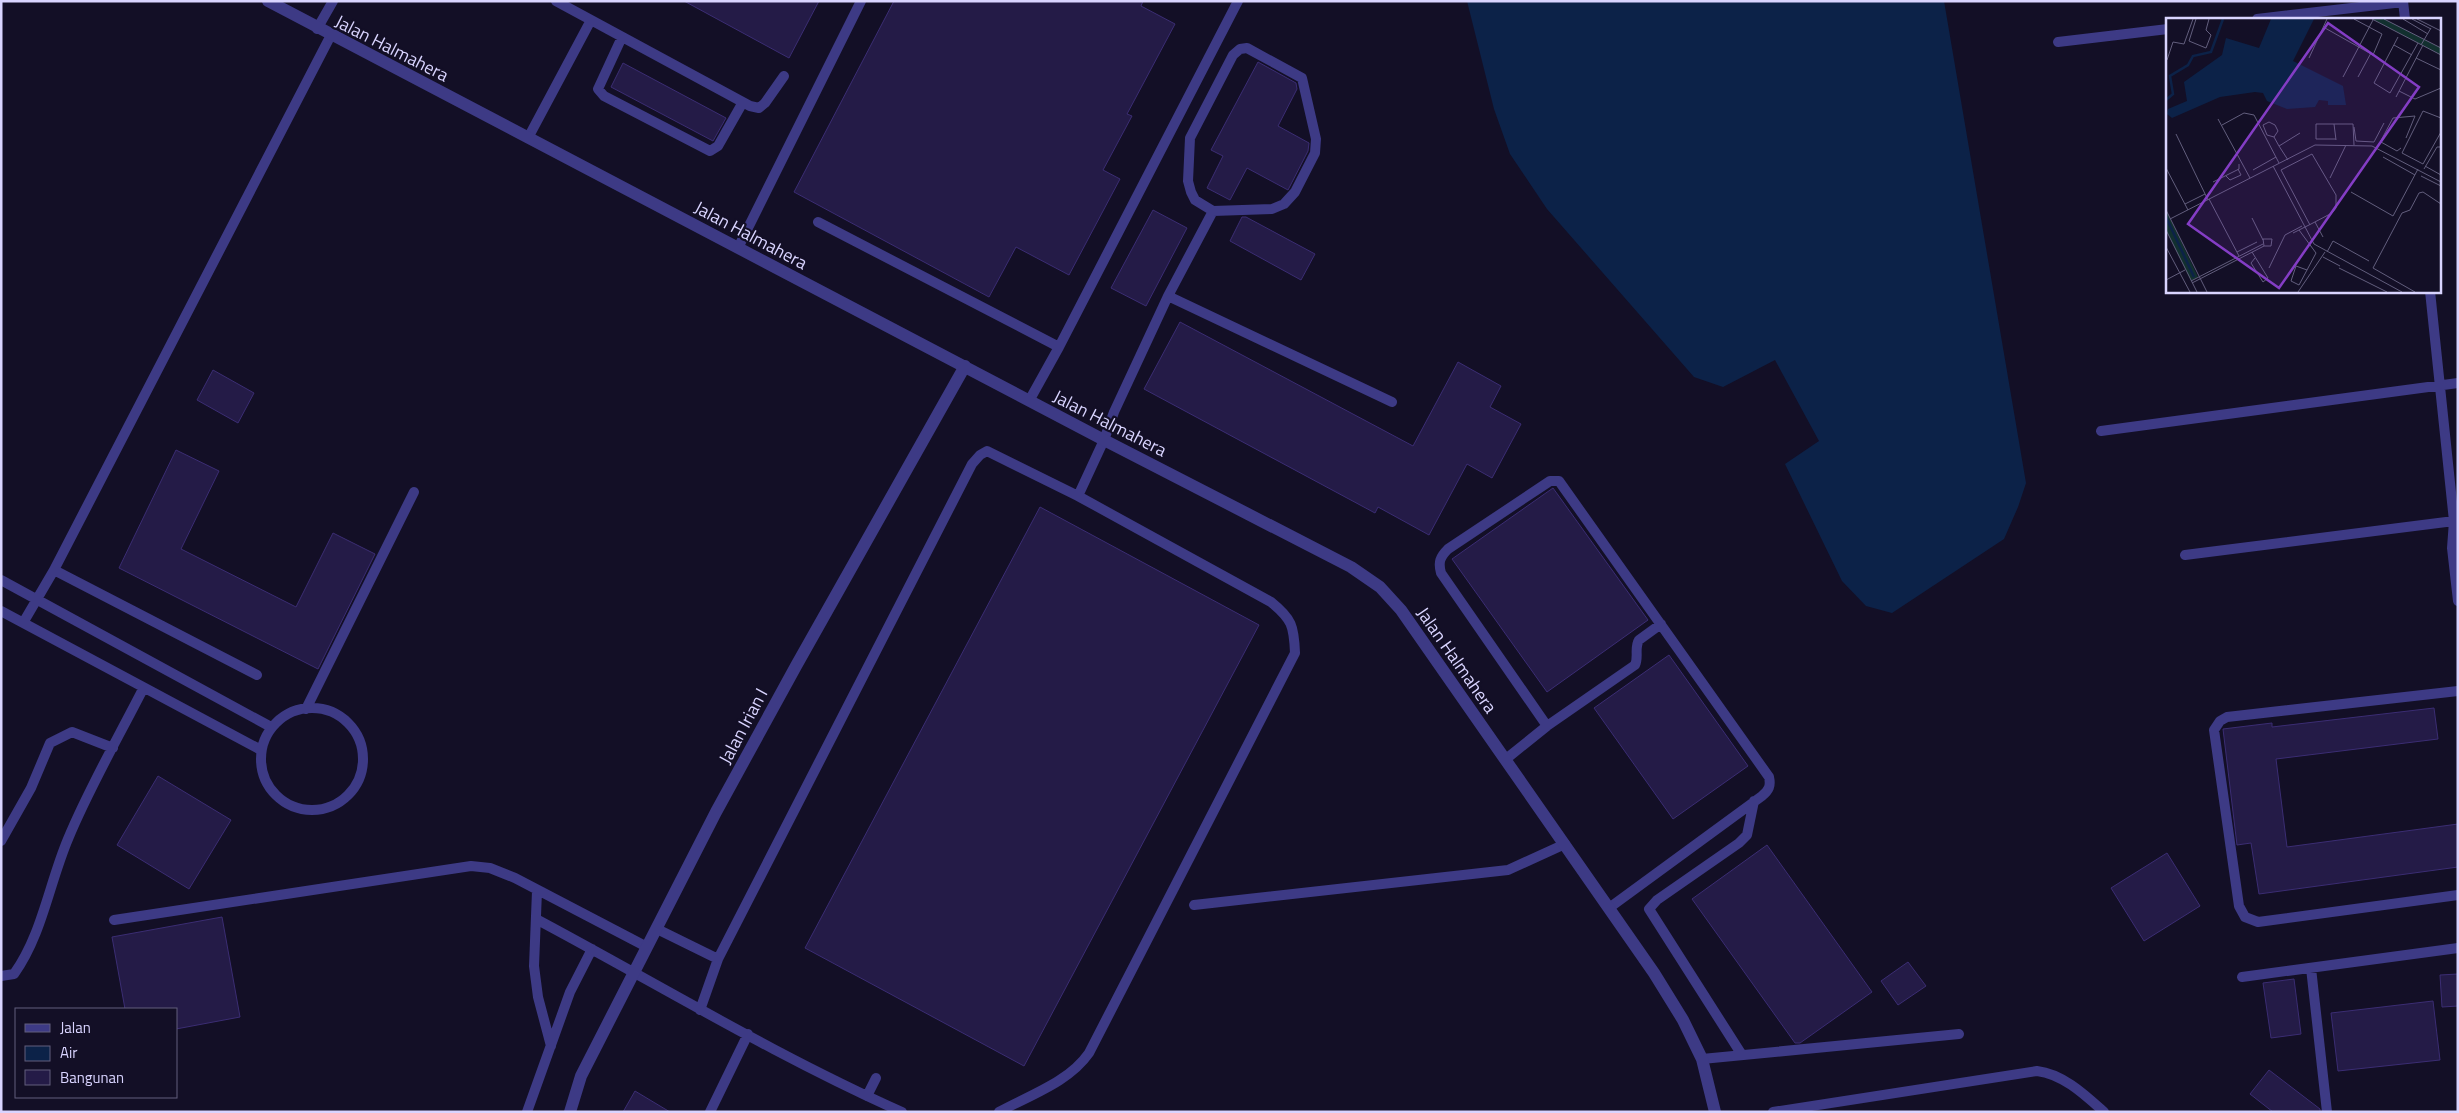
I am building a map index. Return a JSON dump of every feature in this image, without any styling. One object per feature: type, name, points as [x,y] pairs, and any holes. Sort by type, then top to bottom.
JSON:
[{"type":"street","name":"Jalan Halmahera","points":[[268,1],[317,29],[1029,401],[1344,563],[1380,587],[1426,645],[1610,908],[1684,1020],[1702,1059],[1715,1112]]},
{"type":"street","name":"Jalan Irian I","points":[[570,1112],[581,1076],[657,928],[796,666],[965,366]]},
{"type":"lane","points":[[317,29],[333,1]]},
{"type":"lane","points":[[556,1],[743,102],[759,108],[765,104],[784,76]]},
{"type":"lane","points":[[738,248],[861,1]]},
{"type":"lane","points":[[1029,401],[1060,347],[1238,1]]},
{"type":"lane","points":[[2265,18],[2403,1],[2404,18]]},
{"type":"lane","points":[[528,138],[591,20]]},
{"type":"lane","points":[[2058,42],[2166,29]]},
{"type":"lane","points":[[24,623],[54,570],[330,35]]},
{"type":"lane","points":[[622,37],[598,88],[604,96],[710,151],[718,146],[743,102]]},
{"type":"lane","points":[[1247,48],[1302,78],[1316,139],[1316,152],[1295,192],[1284,204],[1272,209],[1213,211],[1196,200],[1191,192],[1188,181],[1190,138],[1233,55],[1240,49],[1247,48]]},
{"type":"lane","points":[[1078,496],[1104,440],[1114,412],[1168,296],[1213,211]]},
{"type":"lane","points":[[818,222],[1060,347]]},
{"type":"lane","points":[[2430,292],[2454,520],[2458,601]]},
{"type":"lane","points":[[1168,296],[1392,402]]},
{"type":"lane","points":[[2101,431],[2458,383]]},
{"type":"lane","points":[[700,1010],[718,959],[972,464],[980,455],[987,451],[1078,496],[1271,602],[1287,615],[1294,631],[1295,653],[1089,1053],[1080,1067],[1069,1075],[1000,1112]]},
{"type":"lane","points":[[1547,726],[1441,573],[1439,565],[1440,557],[1448,549],[1550,481],[1559,482],[1769,777],[1771,783],[1768,790],[1754,801],[1610,908]]},
{"type":"lane","points":[[306,709],[414,492]]},
{"type":"lane","points":[[2185,555],[2454,520]]},
{"type":"lane","points":[[54,570],[257,675]]},
{"type":"lane","points":[[1,580],[271,727]]},
{"type":"lane","points":[[1,611],[143,689],[261,750]]},
{"type":"lane","points":[[1506,759],[1547,726],[1635,665],[1638,660],[1636,644],[1660,624]]},
{"type":"lane","points":[[1,976],[14,974],[22,963],[38,926],[68,839],[143,689]]},
{"type":"lane","points":[[2458,691],[2227,717],[2220,721],[2214,730],[2239,906],[2245,917],[2258,922],[2458,895]]},
{"type":"lane","points":[[315,707],[339,714],[357,732],[364,756],[360,780],[345,800],[323,811],[298,809],[276,796],[263,775],[261,750],[271,727],[290,712],[315,707]]},
{"type":"lane","points":[[1,841],[31,788],[50,743],[72,732],[113,748]]},
{"type":"lane","points":[[1742,1055],[1649,910],[1656,900],[1740,843],[1748,835],[1754,801]]},
{"type":"lane","points":[[1194,906],[1508,870],[1565,844]]},
{"type":"lane","points":[[114,920],[471,866],[490,868],[647,947]]},
{"type":"lane","points":[[537,891],[534,966],[538,996],[551,1046]]},
{"type":"lane","points":[[536,919],[635,972],[700,1010],[902,1112]]},
{"type":"lane","points":[[657,928],[718,959]]},
{"type":"lane","points":[[2242,977],[2458,948]]},
{"type":"lane","points":[[527,1112],[570,992],[592,949]]},
{"type":"lane","points":[[2310,968],[2327,1112]]},
{"type":"lane","points":[[710,1112],[748,1034]]},
{"type":"lane","points":[[1702,1059],[1959,1034]]},
{"type":"lane","points":[[1773,1112],[2037,1071],[2047,1072],[2062,1080],[2104,1112]]},
{"type":"lane","points":[[867,1096],[876,1078]]},
{"type":"water","points":[[1467,1],[1944,1],[2026,483],[2004,539],[1892,613],[1866,606],[1842,581],[1785,464],[1819,441],[1775,360],[1723,387],[1694,377],[1547,209],[1510,154],[1494,109]]},
{"type":"building","points":[[684,1],[819,1],[789,58]]},
{"type":"building","points":[[894,1],[1143,1],[1141,6],[1175,24],[1127,114],[1132,116],[1103,170],[1120,179],[1069,275],[1016,247],[989,297],[794,192]]},
{"type":"building","points":[[1258,62],[1296,83],[1297,89],[1278,126],[1309,143],[1308,151],[1288,190],[1247,168],[1230,200],[1207,188],[1223,156],[1211,150]]},
{"type":"building","points":[[623,63],[726,118],[713,141],[611,87]]},
{"type":"building","points":[[1153,210],[1187,228],[1146,306],[1111,288]]},
{"type":"building","points":[[1242,217],[1246,217],[1315,254],[1301,280],[1230,241]]},
{"type":"building","points":[[1180,322],[1413,446],[1458,362],[1501,386],[1490,407],[1521,424],[1492,478],[1467,464],[1429,535],[1378,507],[1375,513],[1144,389]]},
{"type":"building","points":[[213,370],[254,393],[238,423],[197,400]]},
{"type":"building","points":[[176,450],[219,471],[181,549],[296,607],[333,533],[375,554],[318,669],[119,568]]},
{"type":"building","points":[[1553,488],[1648,620],[1547,692],[1452,559]]},
{"type":"building","points":[[1040,507],[1259,625],[1024,1066],[805,948]]},
{"type":"building","points":[[1669,655],[1748,766],[1673,819],[1594,708]]},
{"type":"building","points":[[2434,708],[2438,739],[2276,759],[2287,847],[2458,824],[2458,867],[2259,894],[2251,843],[2237,845],[2223,729],[2272,723],[2272,727]]},
{"type":"building","points":[[158,776],[231,820],[189,889],[117,845]]},
{"type":"building","points":[[1767,845],[1872,992],[1800,1043],[1795,1043],[1692,899]]},
{"type":"building","points":[[2167,853],[2200,906],[2144,941],[2111,888]]},
{"type":"building","points":[[222,917],[240,1017],[178,1029],[178,1008],[125,1008],[112,937]]},
{"type":"building","points":[[1908,962],[1926,986],[1898,1005],[1881,981]]},
{"type":"building","points":[[2458,974],[2458,1006],[2442,1007],[2440,975]]},
{"type":"building","points":[[2294,979],[2301,1034],[2271,1038],[2263,983]]},
{"type":"building","points":[[2433,1001],[2440,1060],[2338,1071],[2331,1013]]},
{"type":"building","points":[[2269,1070],[2320,1109],[2320,1112],[2273,1112],[2250,1094]]},
{"type":"building","points":[[635,1091],[670,1112],[623,1112]]}]
